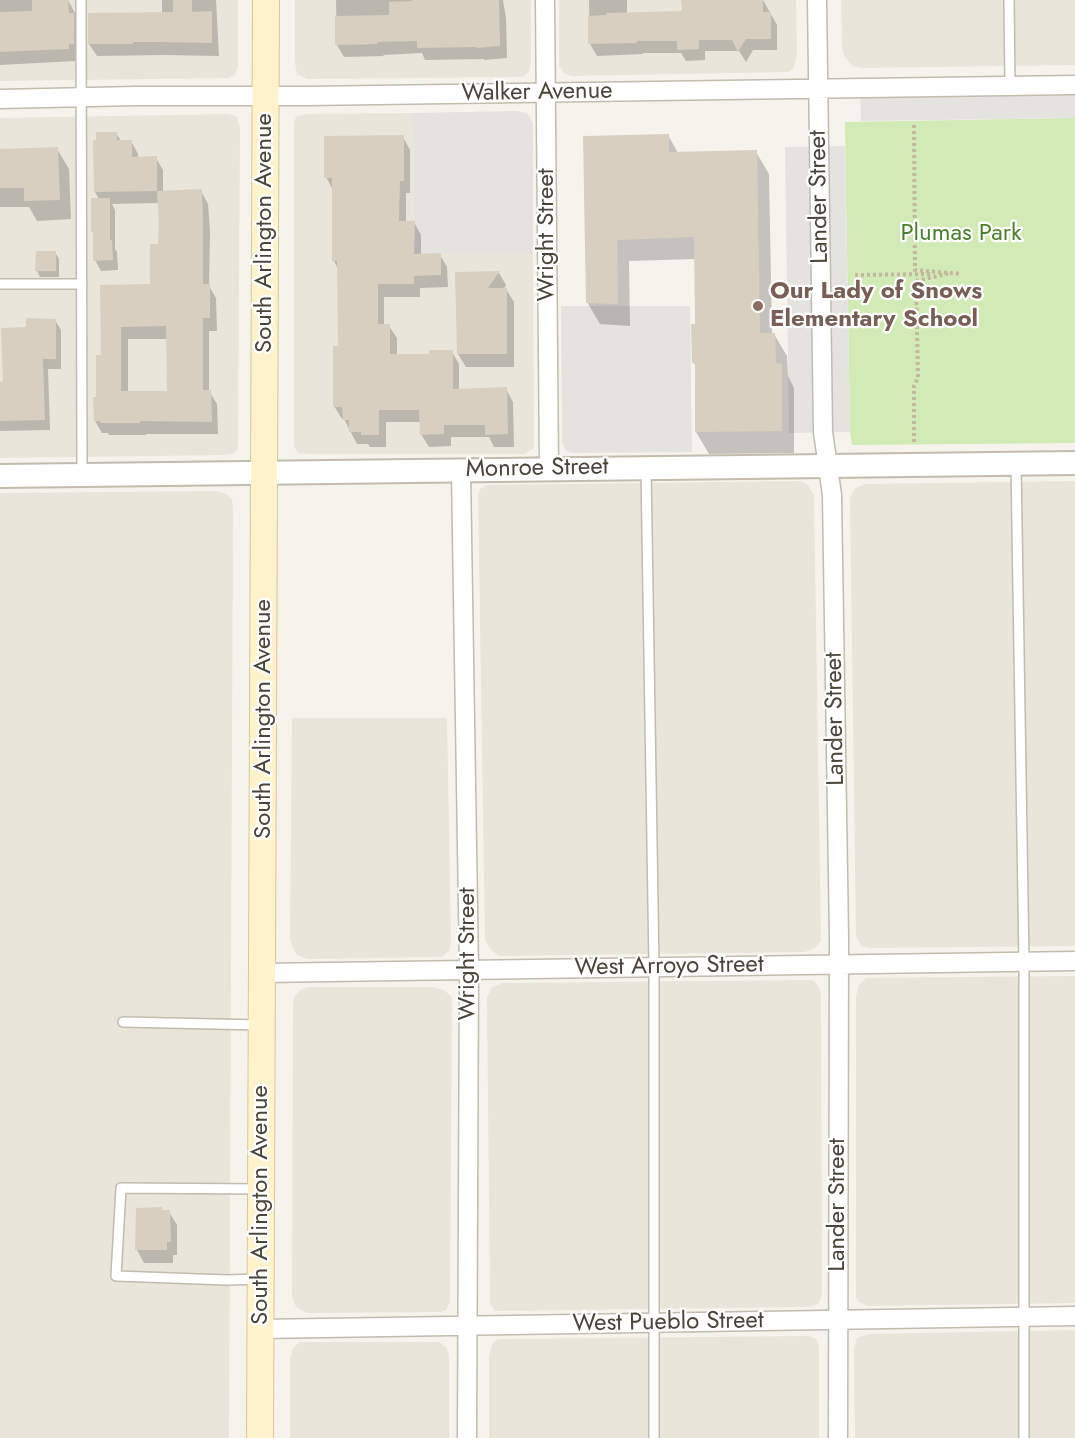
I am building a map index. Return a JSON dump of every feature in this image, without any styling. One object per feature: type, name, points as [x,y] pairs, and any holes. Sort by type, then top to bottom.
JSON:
[{"type":"main road","name":"South Arlington Avenue","points":[[260,1438],[266,0]]},
{"type":"street","name":"Wright Street","points":[[545,0],[549,469]]},
{"type":"street","name":"Lander Street","points":[[817,0],[823,432],[832,495],[838,964],[838,1438]]},
{"type":"street","name":"Walker Avenue","points":[[0,99],[1075,86]]},
{"type":"street","name":"Monroe Street","points":[[0,476],[1075,463]]},
{"type":"street","name":"Wright Street","points":[[461,471],[469,970],[467,1438]]},
{"type":"street","name":"West Arroyo Street","points":[[262,973],[1075,961]]},
{"type":"street","name":"West Pueblo Street","points":[[261,1329],[1075,1317]]},
{"type":"lane","points":[[81,0],[82,476]]},
{"type":"lane","points":[[1009,0],[1010,86]]},
{"type":"lane","points":[[0,284],[82,284]]},
{"type":"lane","points":[[1016,464],[1024,962],[1024,1438]]},
{"type":"lane","points":[[646,468],[654,967],[654,1438]]},
{"type":"lane","points":[[123,1022],[262,1025]]},
{"type":"lane","points":[[261,1189],[121,1188],[116,1276],[227,1280],[261,1278]]},
{"type":"path","points":[[914,125],[915,270],[961,274]]},
{"type":"path","points":[[855,274],[951,273]]},
{"type":"path","points":[[914,442],[914,386],[918,378],[916,280],[951,273]]},
{"type":"shaded area","points":[[0,0],[238,0],[238,67],[235,75],[228,78],[0,81]]},
{"type":"shaded area","points":[[295,0],[531,0],[529,72],[523,77],[307,79],[297,74],[295,63]]},
{"type":"shaded area","points":[[559,0],[796,0],[797,56],[793,69],[788,72],[571,76],[564,73],[559,65]]},
{"type":"shaded area","points":[[841,0],[1075,0],[1075,65],[862,68],[852,66],[844,56],[842,47]]},
{"type":"shaded area","points":[[1075,85],[1075,118],[861,121],[860,89]]},
{"type":"shaded area","points":[[516,111],[527,113],[533,123],[533,254],[414,254],[413,113]]},
{"type":"shaded area","points":[[413,113],[414,254],[533,254],[534,448],[525,454],[298,453],[294,446],[294,121],[297,116],[305,114]]},
{"type":"shaded area","points":[[228,114],[236,116],[240,127],[237,451],[223,455],[0,458],[0,118]]},
{"type":"shaded area","points":[[845,146],[850,432],[789,433],[785,147]]},
{"type":"shaded area","points":[[561,306],[690,306],[692,452],[573,453],[566,451],[562,442]]},
{"type":"shaded area","points":[[801,481],[808,485],[814,495],[821,941],[815,948],[805,952],[499,956],[491,950],[485,940],[478,495],[481,488],[487,485]]},
{"type":"shaded area","points":[[1075,481],[1075,946],[869,948],[861,946],[856,936],[850,499],[854,489],[865,484]]},
{"type":"shaded area","points":[[216,491],[232,499],[233,508],[229,1438],[0,1438],[0,493]]},
{"type":"shaded area","points":[[292,718],[447,718],[451,942],[449,951],[442,957],[307,959],[297,955],[290,936]]},
{"type":"shaded area","points":[[1075,976],[1075,1303],[868,1306],[859,1302],[856,1297],[856,996],[859,985],[866,978]]},
{"type":"shaded area","points":[[813,980],[819,987],[821,995],[822,1295],[818,1304],[809,1307],[495,1311],[490,1304],[487,997],[492,987],[503,983]]},
{"type":"shaded area","points":[[307,987],[433,987],[444,990],[452,997],[450,1302],[446,1310],[441,1312],[307,1313],[295,1305],[292,1296],[293,1005],[294,998],[299,991]]},
{"type":"shaded area","points":[[1075,1330],[1075,1438],[855,1438],[854,1348],[857,1338],[868,1334]]},
{"type":"shaded area","points":[[808,1336],[816,1339],[819,1346],[819,1438],[489,1438],[489,1357],[492,1344],[498,1339]]},
{"type":"shaded area","points":[[300,1342],[439,1342],[446,1347],[449,1355],[449,1438],[290,1438],[290,1360],[293,1348]]},
{"type":"green space","name":"Plumas Park","points":[[1075,118],[1075,443],[852,445],[845,122]]},
{"type":"building","points":[[32,0],[68,0],[69,13],[74,13],[74,44],[69,44],[69,49],[0,52],[0,12],[32,11]]},
{"type":"building","points":[[173,0],[192,0],[192,12],[212,11],[212,43],[88,44],[88,13],[173,12]]},
{"type":"building","points":[[499,0],[500,46],[417,48],[417,41],[335,45],[335,16],[389,15],[389,2]]},
{"type":"building","points":[[681,0],[763,0],[763,12],[771,12],[771,39],[746,39],[738,52],[732,40],[699,40],[699,49],[677,50],[677,41],[588,44],[588,16],[606,15],[606,13],[682,11]]},
{"type":"building","points":[[96,132],[117,132],[117,140],[132,140],[132,157],[157,156],[157,191],[94,192],[93,140],[96,140]]},
{"type":"building","points":[[669,134],[669,152],[757,150],[760,333],[775,333],[776,363],[782,364],[782,431],[695,432],[695,363],[692,363],[691,324],[695,324],[694,237],[617,240],[618,304],[586,303],[583,136]]},
{"type":"building","points":[[404,135],[404,181],[400,181],[399,221],[415,221],[414,254],[441,253],[441,275],[414,276],[414,284],[378,284],[378,324],[390,324],[390,354],[429,354],[429,350],[453,350],[453,389],[507,387],[508,434],[485,435],[485,425],[444,425],[444,434],[420,435],[419,410],[379,410],[379,435],[361,435],[361,432],[349,432],[349,420],[343,420],[342,407],[333,407],[333,346],[338,346],[337,261],[332,261],[332,178],[324,178],[324,136]]},
{"type":"building","points":[[58,147],[60,200],[24,201],[24,188],[0,188],[0,149]]},
{"type":"building","points":[[202,189],[203,284],[210,284],[210,318],[203,318],[203,390],[211,390],[212,422],[100,423],[100,421],[94,421],[93,397],[96,397],[96,355],[101,355],[100,285],[150,284],[150,244],[158,244],[157,191]],"holes":[[[166,326],[167,391],[121,391],[121,327]]]},
{"type":"building","points":[[91,198],[110,198],[110,240],[112,240],[113,260],[93,261]]},
{"type":"building","points":[[36,251],[56,251],[56,271],[35,271]]},
{"type":"building","points":[[500,271],[488,288],[507,288],[507,354],[457,354],[455,272]]},
{"type":"building","points":[[26,318],[56,319],[56,359],[43,359],[45,420],[0,421],[0,382],[3,381],[1,328],[26,327]]},
{"type":"building","points":[[162,1207],[162,1210],[170,1210],[171,1242],[167,1242],[167,1250],[135,1250],[136,1208]]},
{"type":"place","name":"Our Lady of Snows Elementary School","points":[[758,306]]}]
